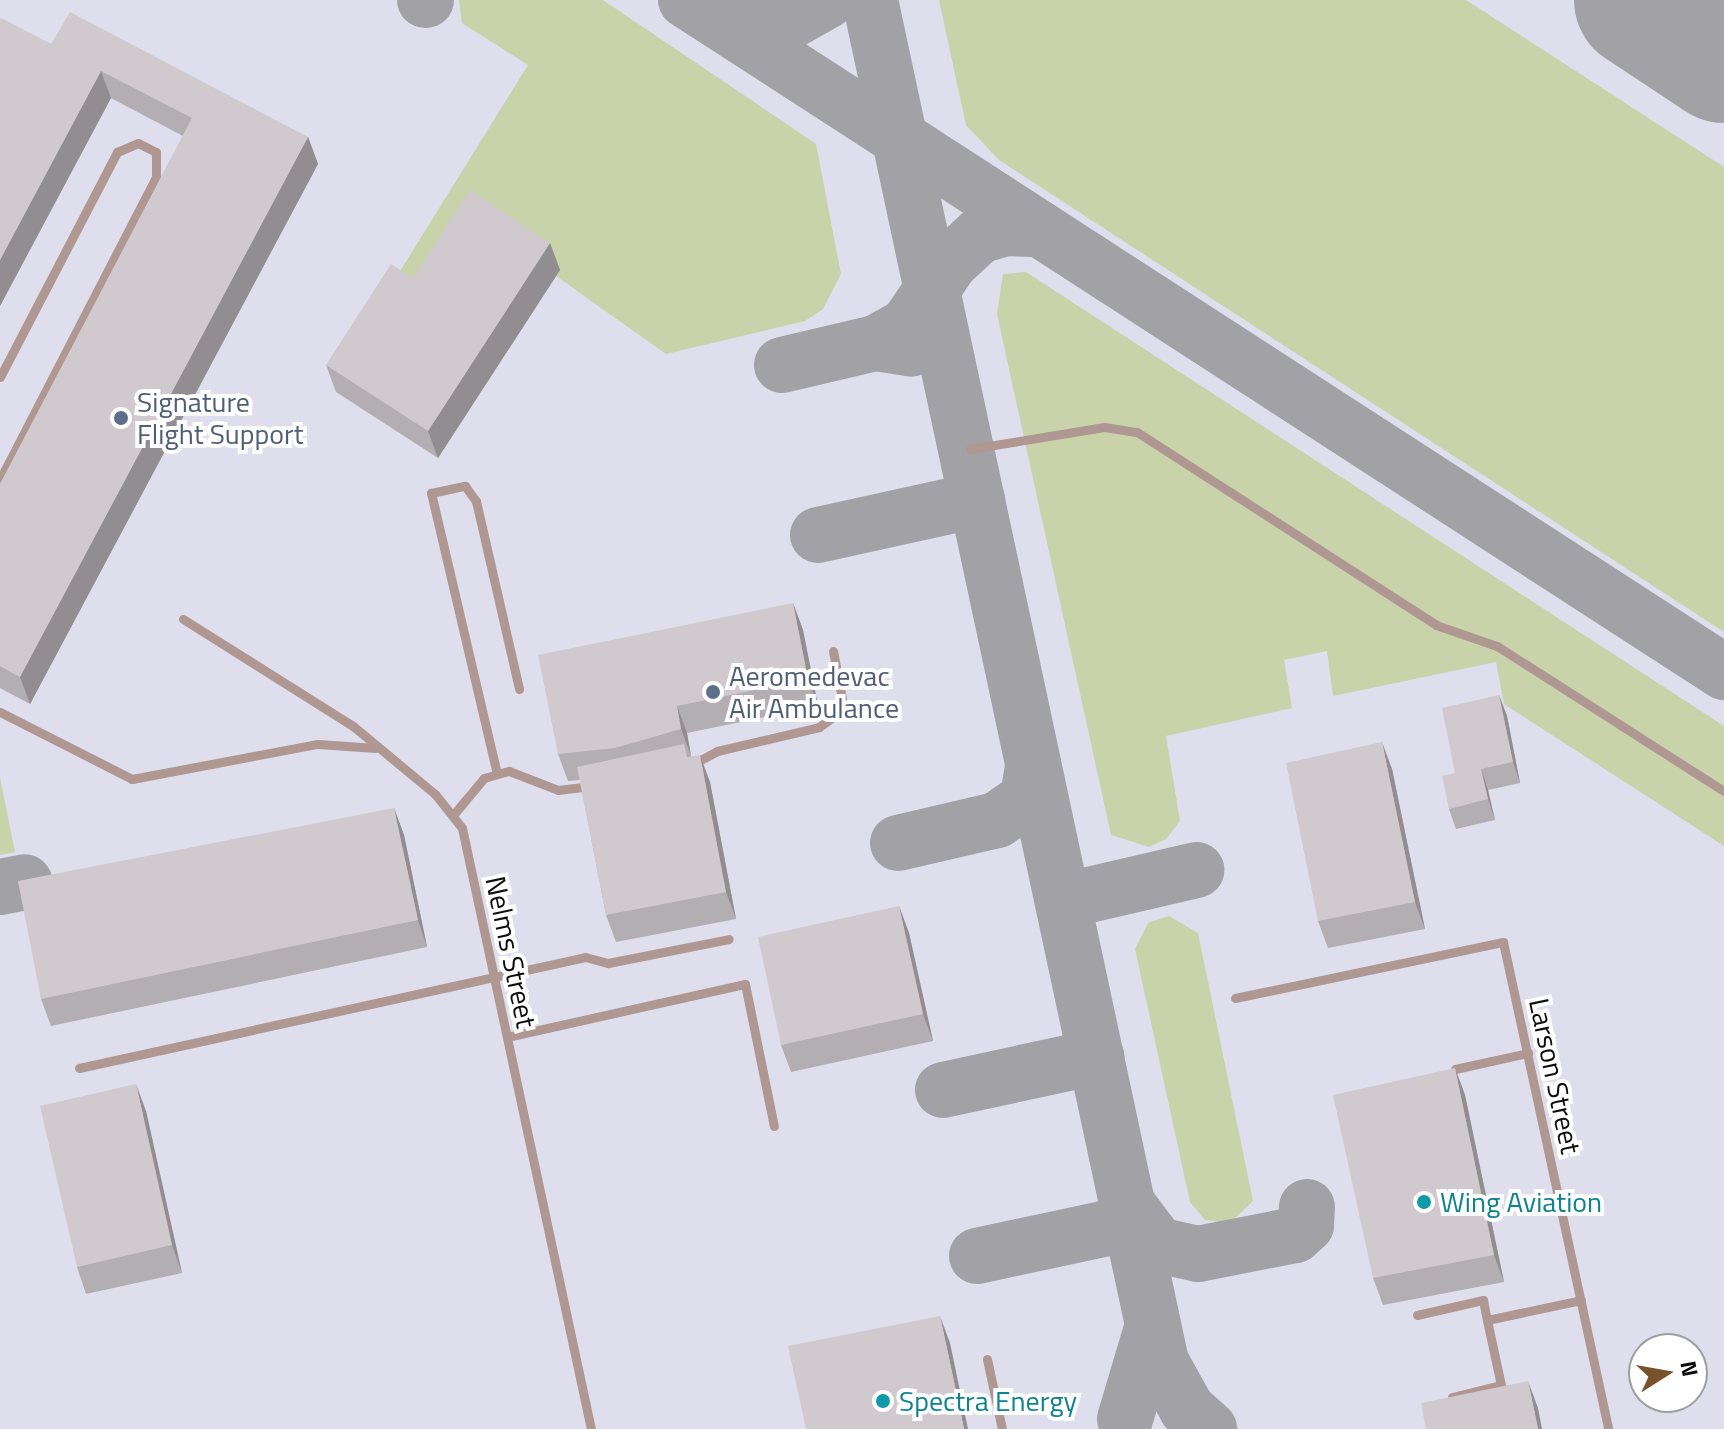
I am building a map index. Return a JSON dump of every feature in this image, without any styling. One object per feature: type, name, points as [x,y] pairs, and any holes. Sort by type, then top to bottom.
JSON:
[{"type":"lane","points":[[0,377],[117,152],[131,143],[147,146],[160,158],[159,171],[0,479]]},
{"type":"lane","points":[[970,449],[1104,427],[1137,432],[1436,625],[1497,646],[1724,791]]},
{"type":"lane","points":[[497,774],[431,493],[465,486],[476,501],[519,689]]},
{"type":"lane","points":[[183,619],[380,748],[454,814],[484,778],[509,771],[558,790],[613,785]]},
{"type":"lane","points":[[685,768],[717,751],[819,727],[844,709],[833,651]]},
{"type":"lane","points":[[0,712],[132,779],[318,744],[380,748]]},
{"type":"lane","name":"Nelms Street","points":[[454,814],[494,978],[591,1429]]},
{"type":"lane","points":[[79,1068],[585,957],[608,963],[729,939]]},
{"type":"lane","name":"Larson Street","points":[[1235,998],[1503,942],[1608,1429]]},
{"type":"lane","points":[[507,1037],[745,984],[774,1126]]},
{"type":"lane","points":[[1455,1069],[1528,1053]]},
{"type":"lane","points":[[1417,1315],[1483,1300],[1501,1385],[1437,1400]]},
{"type":"lane","points":[[1487,1320],[1581,1300]]},
{"type":"lane","points":[[987,1359],[1002,1429]]},
{"type":"shaded area","points":[[0,0],[1724,0],[1724,1429],[0,1429]]},
{"type":"green space","points":[[459,0],[603,0],[816,144],[841,274],[823,309],[805,321],[666,354],[556,276],[559,270],[413,282],[397,276],[528,65],[462,23]]},
{"type":"green space","points":[[939,0],[1466,0],[1724,167],[1724,632],[999,160],[966,125]]},
{"type":"green space","points":[[1026,272],[1724,726],[1724,846],[1504,704],[1496,662],[1333,696],[1327,651],[1284,660],[1292,708],[1166,736],[1180,821],[1166,839],[1149,847],[1111,835],[997,314],[1003,274]]},
{"type":"green space","points":[[0,778],[15,852],[0,855]]},
{"type":"green space","points":[[1169,916],[1198,933],[1253,1201],[1230,1223],[1205,1220],[1190,1202],[1135,949],[1148,923]]},
{"type":"building","name":"Signature Flight Support","points":[[70,12],[308,137],[20,677],[0,666],[0,484],[192,118],[101,71],[0,260],[0,19],[51,44]]},
{"type":"building","points":[[470,190],[550,243],[428,431],[326,365],[391,264],[413,278]]},
{"type":"building","points":[[793,603],[808,679],[677,706],[681,729],[615,748],[558,754],[538,655]]},
{"type":"building","points":[[1499,695],[1513,762],[1481,769],[1488,799],[1449,809],[1442,776],[1455,773],[1442,708]]},
{"type":"building","points":[[1382,742],[1415,902],[1318,921],[1286,763]]},
{"type":"building","points":[[684,744],[687,757],[700,755],[726,892],[606,915],[577,767]]},
{"type":"building","points":[[394,808],[418,920],[41,999],[18,881]]},
{"type":"building","points":[[899,906],[923,1014],[781,1045],[758,937]]},
{"type":"building","name":"Wing Aviation","points":[[1455,1068],[1494,1255],[1373,1278],[1333,1095]]},
{"type":"building","points":[[136,1084],[172,1245],[77,1267],[40,1106]]},
{"type":"building","name":"Spectra Energy","points":[[940,1316],[964,1429],[806,1429],[788,1346]]},
{"type":"building","points":[[1528,1381],[1538,1429],[1426,1429],[1421,1403]]},
{"type":"taxiway","points":[[686,0],[1724,672]]},
{"type":"taxiway","points":[[719,21],[780,27],[828,0]]},
{"type":"taxiway","points":[[870,0],[1161,1362],[1187,1409],[1209,1429]]},
{"type":"taxiway","points":[[1671,17],[1724,43]]},
{"type":"taxiway","points":[[876,343],[907,326],[950,263],[979,236],[1005,228],[1040,229]]},
{"type":"taxiway","points":[[782,365],[876,343],[912,349]]},
{"type":"taxiway","points":[[818,535],[977,500]]},
{"type":"taxiway","points":[[898,843],[997,820],[1028,798],[1033,766]]},
{"type":"taxiway","points":[[1063,901],[1196,870]]},
{"type":"taxiway","points":[[0,887],[25,882]]},
{"type":"taxiway","points":[[943,1090],[1096,1057]]},
{"type":"taxiway","points":[[1127,1204],[1158,1245],[1198,1254],[1295,1235],[1306,1225],[1307,1207]]},
{"type":"taxiway","points":[[977,1256],[1131,1223]]},
{"type":"taxiway","points":[[1125,1419],[1153,1325]]},
{"type":"runway","points":[[1644,0],[1724,53]]},
{"type":"place","name":"Signature Flight Support","points":[[121,418]]},
{"type":"place","name":"Aeromedevac Air Ambulance","points":[[713,692]]},
{"type":"place","name":"Wing Aviation","points":[[1424,1202]]},
{"type":"place","name":"Spectra Energy","points":[[883,1401]]}]
